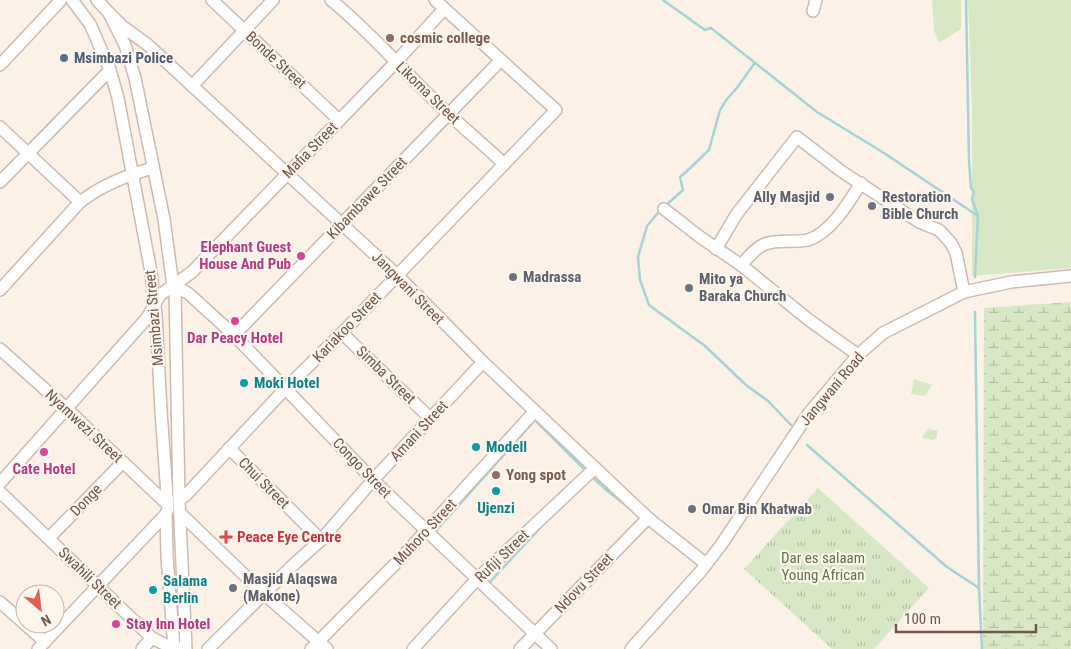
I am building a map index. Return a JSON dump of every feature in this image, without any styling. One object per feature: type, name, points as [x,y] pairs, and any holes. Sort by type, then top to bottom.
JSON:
[{"type":"street","points":[[0,64],[61,0]]},
{"type":"street","name":"Msimbazi Street","points":[[72,0],[90,24],[110,70],[118,98],[151,272],[174,649]]},
{"type":"street","name":"Msimbazi Street","points":[[97,0],[109,14],[125,45],[134,78],[164,219],[174,288],[179,500],[186,648]]},
{"type":"street","name":"Bonde Street","points":[[212,0],[339,120]]},
{"type":"street","points":[[192,86],[273,0]]},
{"type":"street","name":"Likoma Street","points":[[331,0],[379,42],[396,62],[448,114],[504,164]]},
{"type":"street","points":[[435,0],[500,60]]},
{"type":"street","name":"Mafia Street","points":[[66,408],[143,323],[160,295],[174,288],[192,272],[396,62],[444,9]]},
{"type":"street","name":"Jangwani Street","points":[[109,14],[148,45],[397,275],[483,362],[648,518],[706,564]]},
{"type":"street","name":"Kariakoo Street","points":[[179,500],[186,495],[286,388],[342,333],[556,110],[500,60]]},
{"type":"street","name":"Kibambawe Street","points":[[234,335],[500,60]]},
{"type":"street","points":[[0,182],[110,70]]},
{"type":"street","points":[[0,127],[80,202]]},
{"type":"street","points":[[716,249],[736,215],[797,137],[841,171],[919,222],[944,234],[956,253],[964,292]]},
{"type":"street","points":[[0,290],[80,202],[91,194],[132,175],[153,168]]},
{"type":"street","points":[[741,265],[763,244],[808,240],[818,234],[842,212],[861,183]]},
{"type":"street","points":[[664,209],[716,249],[741,265],[809,320],[858,355]]},
{"type":"street","name":"Jangwani Road","points":[[631,649],[706,564],[726,538],[809,413],[858,355],[883,333],[964,292],[1011,282],[1071,276]]},
{"type":"street","name":"Congo Street","points":[[174,288],[179,288],[190,294],[234,335],[373,480],[551,649]]},
{"type":"street","name":"Simba Street","points":[[342,333],[430,418]]},
{"type":"street","name":"Nyamwezi Street","points":[[0,349],[123,462],[166,509]]},
{"type":"street","name":"Amani Street","points":[[208,649],[321,540],[373,480],[483,362]]},
{"type":"street","points":[[0,483],[66,408]]},
{"type":"street","name":"Muhoro Street","points":[[315,645],[403,556],[535,412]]},
{"type":"street","name":"Chui Street","points":[[229,448],[321,540]]},
{"type":"street","name":"Donge","points":[[49,538],[123,462]]},
{"type":"street","name":"Rufiji Street","points":[[413,649],[477,580],[595,468]]},
{"type":"street","name":"Swahili Street","points":[[0,492],[152,638],[174,649],[186,648]]},
{"type":"street","points":[[0,602],[41,646],[98,586],[166,509]]},
{"type":"street","points":[[180,513],[264,593],[315,645],[327,649]]},
{"type":"street","name":"Ndovu Street","points":[[520,649],[648,518]]},
{"type":"street","points":[[142,649],[152,638]]},
{"type":"green space","points":[[932,0],[961,0],[961,29],[939,43],[934,30]]},
{"type":"green space","points":[[968,0],[1071,0],[1071,268],[972,276],[972,108]]},
{"type":"green space","points":[[1071,302],[1071,649],[983,649],[984,308]]},
{"type":"green space","points":[[914,379],[932,385],[925,396],[911,394]]},
{"type":"green space","points":[[930,428],[931,430],[937,430],[937,437],[933,440],[923,438],[922,436]]},
{"type":"green space","name":"Dar es salaam Young African","points":[[818,488],[929,588],[874,649],[832,649],[744,569]]},
{"type":"waterway","points":[[663,0],[705,30],[711,28],[817,112],[884,153],[978,216]]},
{"type":"waterway","points":[[966,0],[969,161],[971,188],[974,192],[972,199],[978,216],[975,277]]},
{"type":"waterway","points":[[665,206],[683,190],[680,177],[709,150],[720,110],[754,64]]},
{"type":"waterway","points":[[661,209],[647,226],[638,257],[640,280],[649,305],[705,346],[746,385],[768,401],[791,425]]},
{"type":"waterway","points":[[975,312],[979,588],[982,649]]},
{"type":"waterway","points":[[434,533],[535,420],[587,472]]},
{"type":"waterway","points":[[807,445],[947,567],[979,588]]},
{"type":"waterway","points":[[591,476],[633,511]]},
{"type":"waterway","points":[[488,584],[542,526]]},
{"type":"place","name":"cosmic college","points":[[390,38]]},
{"type":"place","name":"Msimbazi Police","points":[[64,58]]},
{"type":"place","name":"Ally Masjid","points":[[830,197]]},
{"type":"place","name":"Restoration Bible Church","points":[[872,206]]},
{"type":"place","name":"Elephant Guest House And Pub","points":[[301,256]]},
{"type":"place","name":"Madrassa","points":[[513,277]]},
{"type":"place","name":"Mito ya Baraka Church","points":[[689,288]]},
{"type":"place","name":"Dar Peacy Hotel","points":[[235,321]]},
{"type":"place","name":"Moki Hotel","points":[[244,383]]},
{"type":"place","name":"Modell","points":[[476,447]]},
{"type":"place","name":"Cate Hotel","points":[[44,452]]},
{"type":"place","name":"Yong spot","points":[[496,475]]},
{"type":"place","name":"Ujenzi","points":[[496,491]]},
{"type":"place","name":"Omar Bin Khatwab","points":[[692,509]]},
{"type":"place","name":"Peace Eye Centre","points":[[226,537]]},
{"type":"place","name":"Masjid Alaqswa (Makone)","points":[[233,588]]},
{"type":"place","name":"Salama Berlin","points":[[153,590]]},
{"type":"place","name":"Stay Inn Hotel","points":[[116,624]]}]
